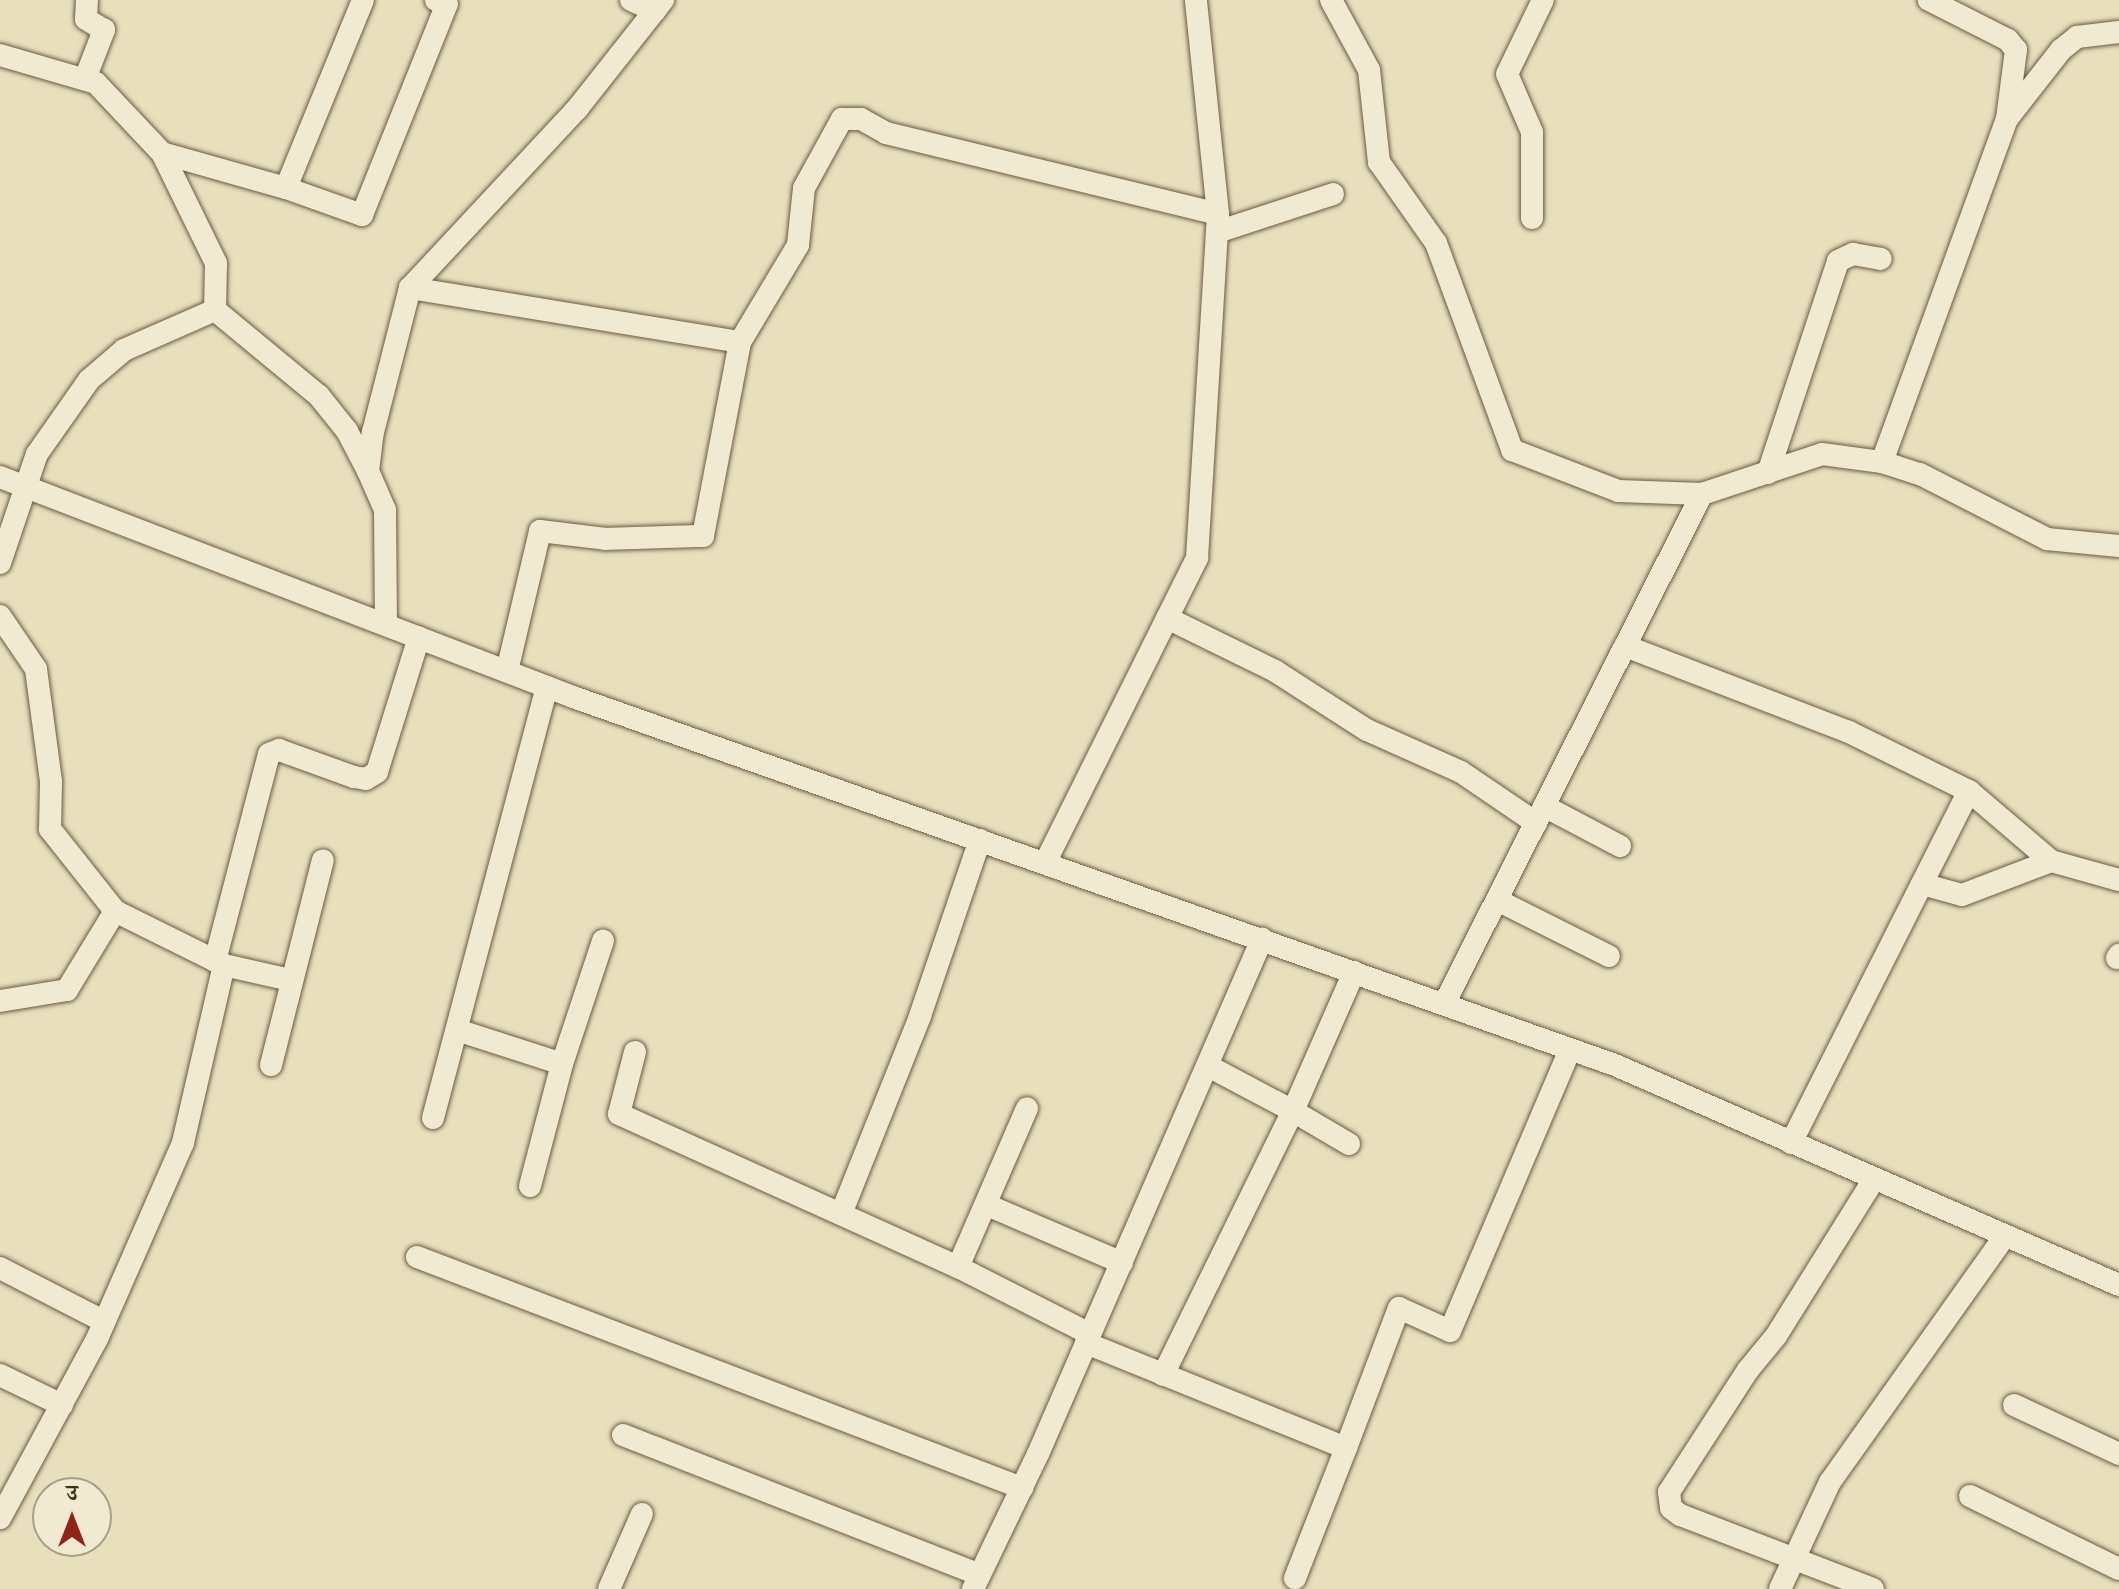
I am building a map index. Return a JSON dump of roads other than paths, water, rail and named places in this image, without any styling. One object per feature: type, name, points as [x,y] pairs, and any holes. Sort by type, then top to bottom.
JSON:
[{"type":"street","points":[[85,79],[104,30],[86,19],[87,0]]},
{"type":"street","points":[[286,188],[363,0]]},
{"type":"street","points":[[162,153],[286,188],[362,215],[447,4],[436,0]]},
{"type":"street","points":[[368,471],[376,417],[410,288],[577,109],[659,6],[631,0]]},
{"type":"street","points":[[1045,863],[1197,558],[1218,223],[1196,0]]},
{"type":"street","points":[[1331,0],[1369,70],[1379,162],[1436,243],[1512,450],[1618,491],[1702,494],[1822,454],[1882,462],[1920,474],[2047,539],[2119,546]]},
{"type":"street","points":[[1532,218],[1532,132],[1507,74],[1543,0]]},
{"type":"street","points":[[1882,462],[2007,119],[2016,50],[2008,40],[1929,0]]},
{"type":"street","points":[[2007,119],[2061,50],[2077,37],[2119,32]]},
{"type":"street","points":[[0,55],[96,83],[162,153],[216,263],[215,310]]},
{"type":"street","points":[[507,671],[540,531],[606,539],[703,536],[740,342],[798,245],[804,188],[842,119],[861,119],[886,133],[1218,223],[1333,194]]},
{"type":"street","points":[[1768,473],[1838,261],[1853,254],[1881,259]]},
{"type":"street","points":[[410,288],[740,342]]},
{"type":"street","points":[[215,310],[319,396],[347,431],[385,510],[386,624]]},
{"type":"street","points":[[0,563],[25,486],[44,442],[89,380],[124,350],[215,310]]},
{"type":"street","points":[[0,477],[547,687],[1570,1049],[2119,1285]]},
{"type":"street","points":[[1444,1004],[1702,494]]},
{"type":"street","points":[[0,616],[36,669],[51,782],[50,829],[115,911],[220,963],[290,980]]},
{"type":"street","points":[[1167,618],[1275,671],[1367,730],[1461,772],[1540,814],[1620,846]]},
{"type":"street","points":[[0,1518],[9,1482],[62,1405],[183,1143],[220,963],[269,754],[279,750],[366,779],[377,772],[419,637]]},
{"type":"street","points":[[1625,646],[1849,732],[1969,791],[2051,861],[2119,880]]},
{"type":"street","points":[[433,1118],[547,687]]},
{"type":"street","points":[[1791,1143],[1969,791]]},
{"type":"street","points":[[841,1214],[920,1016],[980,840]]},
{"type":"street","points":[[271,1065],[290,980],[323,860]]},
{"type":"street","points":[[1922,884],[1962,895],[2051,861]]},
{"type":"street","points":[[1497,900],[1609,956]]},
{"type":"street","points":[[0,1001],[67,990],[115,911]]},
{"type":"street","points":[[623,1435],[977,1582],[1122,1263],[1262,939]]},
{"type":"street","points":[[530,1186],[562,1064],[603,941]]},
{"type":"street","points":[[1163,1375],[1293,1111],[1354,972]]},
{"type":"street","points":[[457,1030],[562,1064]]},
{"type":"street","points":[[1295,1578],[1399,1308],[1450,1331],[1570,1049]]},
{"type":"street","points":[[635,1052],[619,1114],[958,1267],[1163,1375],[1346,1448]]},
{"type":"street","points":[[1208,1066],[1349,1144]]},
{"type":"street","points":[[958,1267],[1027,1108]]},
{"type":"street","points":[[1873,1589],[1794,1555],[1680,1515],[1671,1508],[1669,1492],[1748,1370],[1776,1336],[1874,1179]]},
{"type":"street","points":[[987,1205],[1122,1263]]},
{"type":"street","points":[[1780,1589],[1830,1482],[2005,1236]]},
{"type":"street","points":[[417,1257],[1022,1488]]},
{"type":"street","points":[[0,1268],[103,1321]]},
{"type":"street","points":[[0,1375],[62,1405]]},
{"type":"street","points":[[2014,1405],[2119,1454]]},
{"type":"street","points":[[1970,1496],[2119,1569]]},
{"type":"street","points":[[609,1589],[642,1514]]}]
